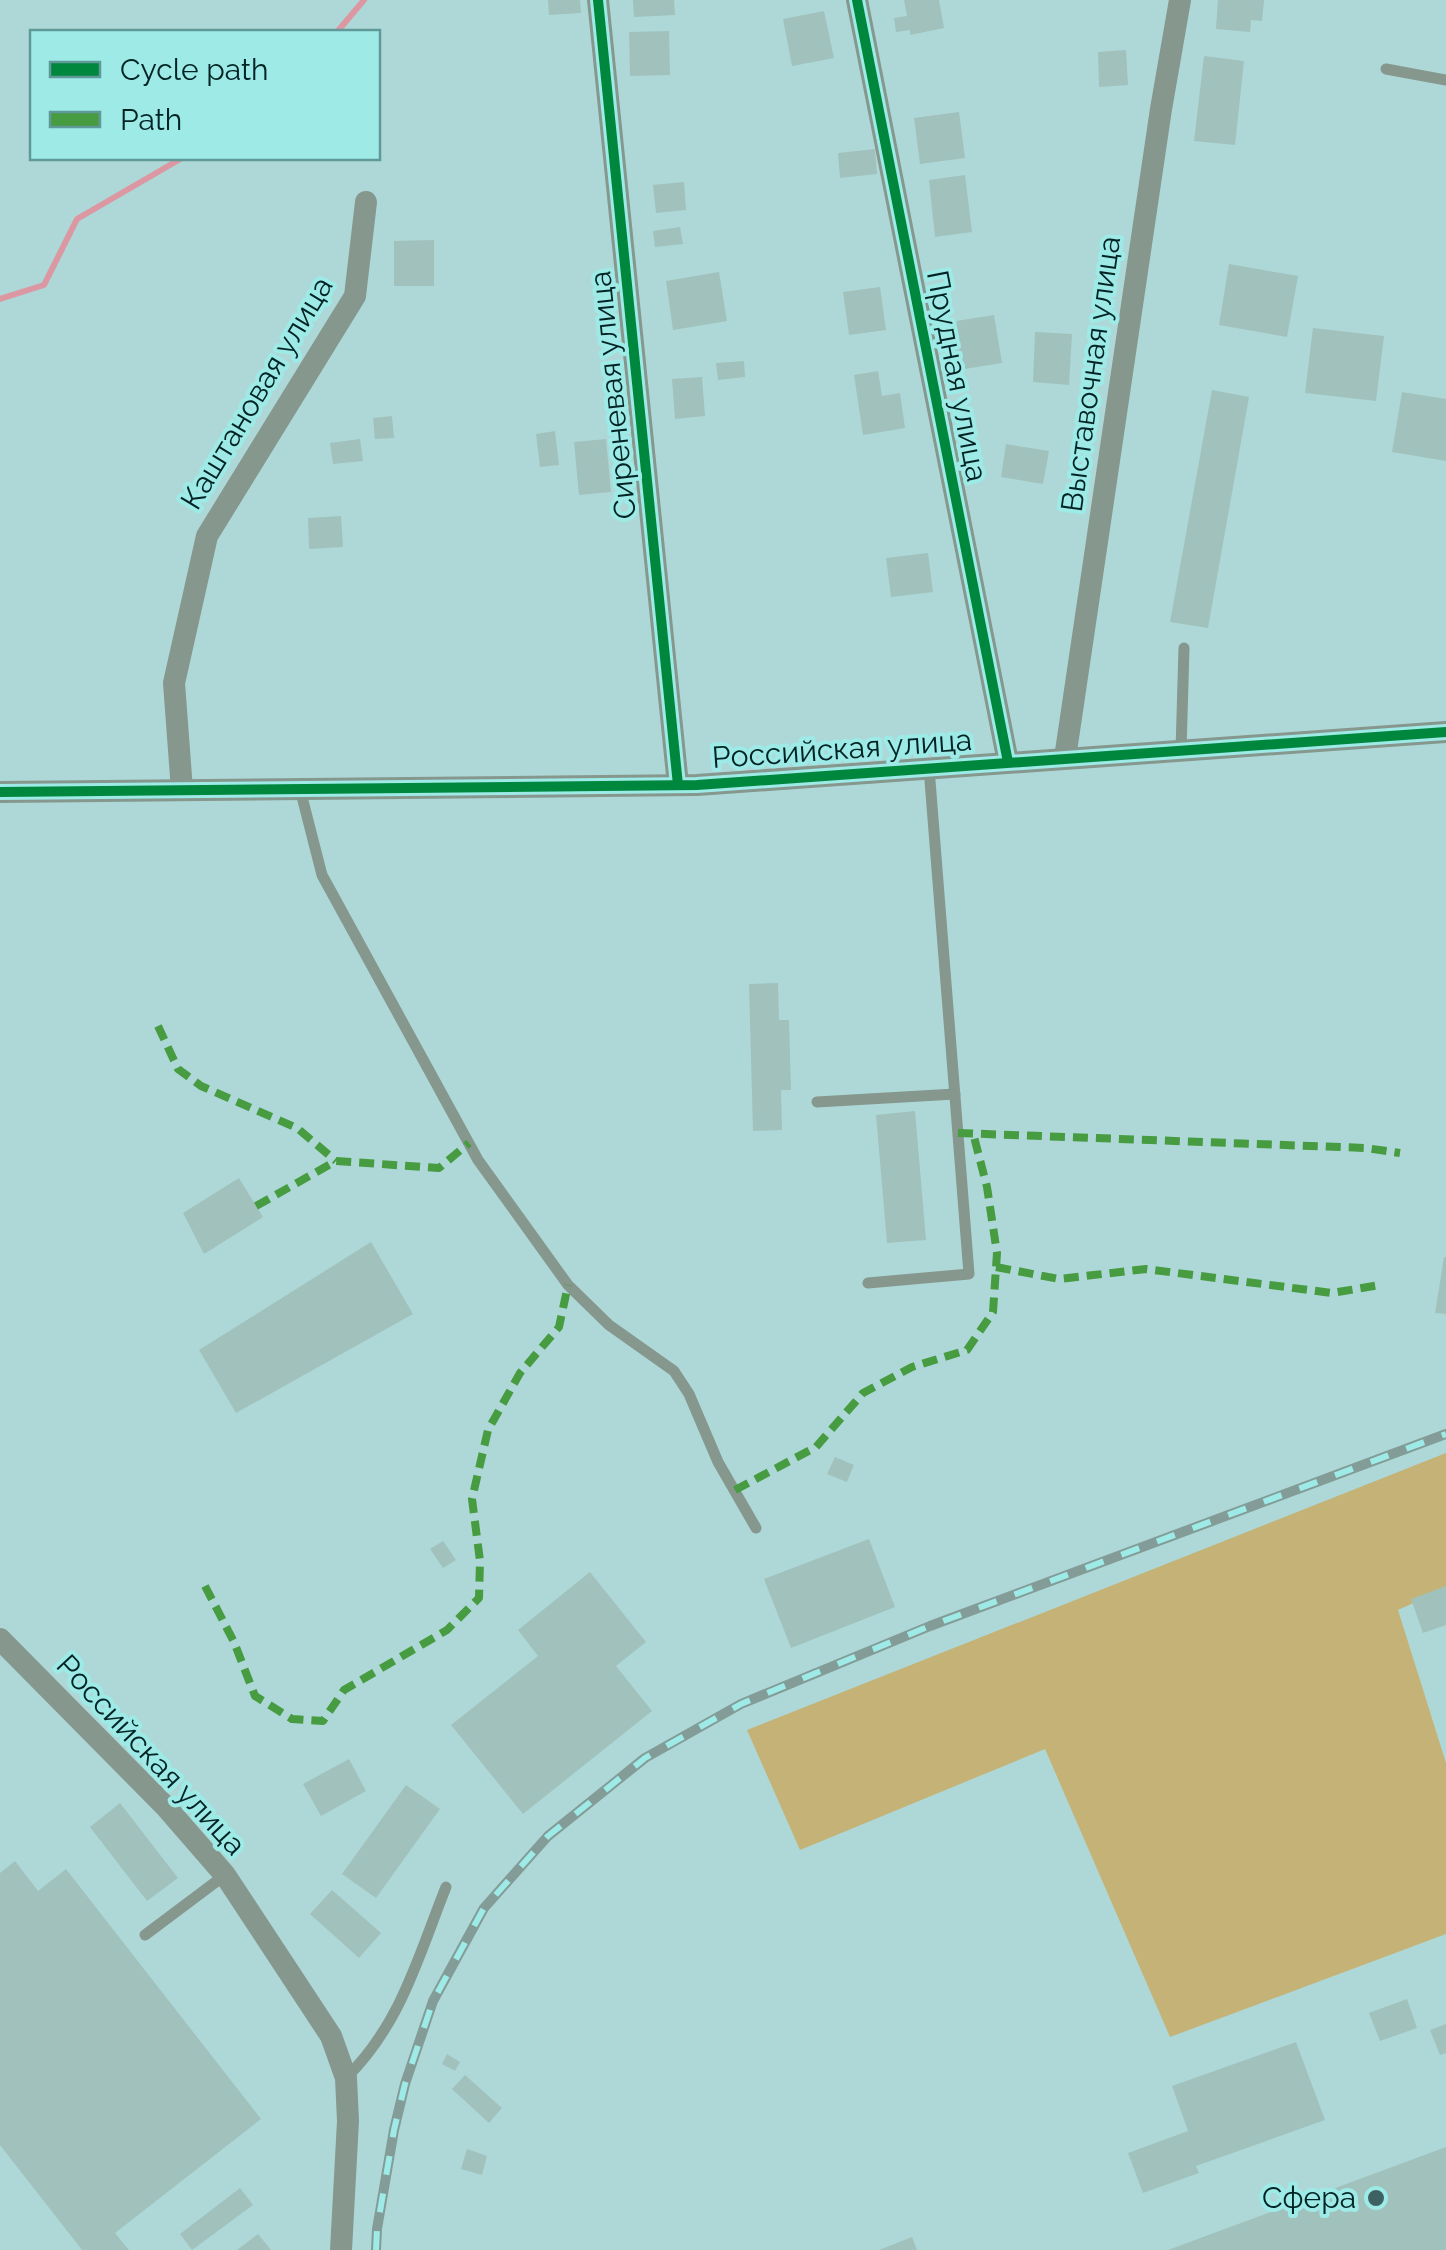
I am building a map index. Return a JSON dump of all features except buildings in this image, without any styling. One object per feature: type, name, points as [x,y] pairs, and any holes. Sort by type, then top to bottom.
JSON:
[{"type":"street","name":"Сиреневая улица","points":[[598,0],[678,785]]},
{"type":"street","name":"Прудная улица","points":[[857,0],[1008,762]]},
{"type":"street","name":"Выставочная улица","points":[[1065,758],[1160,109],[1180,0]]},
{"type":"street","name":"Каштановая улица","points":[[182,790],[174,683],[206,536],[356,296],[366,202]]},
{"type":"street","name":"Российская улица","points":[[0,792],[678,785],[1446,732]]},
{"type":"street","name":"Российская улица","points":[[0,1639],[166,1807],[225,1875],[331,2036],[346,2078],[348,2121],[341,2250]]},
{"type":"lane","points":[[1386,69],[1446,80]]},
{"type":"lane","points":[[1181,750],[1184,648]]},
{"type":"lane","points":[[868,1283],[970,1274],[929,768]]},
{"type":"lane","points":[[300,788],[322,876],[478,1160],[568,1285],[609,1325],[674,1371],[689,1394],[718,1462],[756,1528]]},
{"type":"lane","points":[[816,1102],[955,1094]]},
{"type":"lane","points":[[144,1935],[225,1875]]},
{"type":"lane","points":[[346,2078],[372,2052],[396,2012],[446,1887]]},
{"type":"shaded area","points":[[1446,1453],[1446,1588],[1398,1610],[1446,1763],[1446,1934],[1170,2037],[1045,1749],[800,1850],[747,1730]]},
{"type":"waterway","points":[[339,30],[364,0]]},
{"type":"waterway","points":[[0,299],[44,285],[77,219],[179,160]]},
{"type":"railway","points":[[376,2250],[394,2130],[433,2001],[484,1908],[548,1836],[645,1758],[741,1704],[930,1626],[1446,1434]]},
{"type":"marked path","points":[[158,1026],[178,1069],[201,1086],[297,1128],[336,1161]]},
{"type":"marked path","points":[[958,1133],[1366,1148],[1400,1153]]},
{"type":"marked path","points":[[735,1490],[816,1447],[863,1393],[912,1367],[967,1350],[993,1312],[997,1253],[987,1187],[973,1133]]},
{"type":"marked path","points":[[256,1206],[336,1161],[439,1168],[469,1143]]},
{"type":"marked path","points":[[996,1267],[1059,1279],[1146,1269],[1332,1293],[1380,1285]]},
{"type":"marked path","points":[[205,1586],[234,1642],[255,1696],[292,1719],[323,1721],[344,1690],[447,1630],[479,1598],[480,1561],[472,1499],[488,1430],[520,1373],[559,1327],[568,1285]]},
{"type":"cycle path","points":[[598,0],[678,785]]},
{"type":"cycle path","points":[[857,0],[1008,762]]},
{"type":"cycle path","points":[[0,792],[697,785],[1446,732]]},
{"type":"place","name":"Сфера","points":[[1376,2198]]}]
